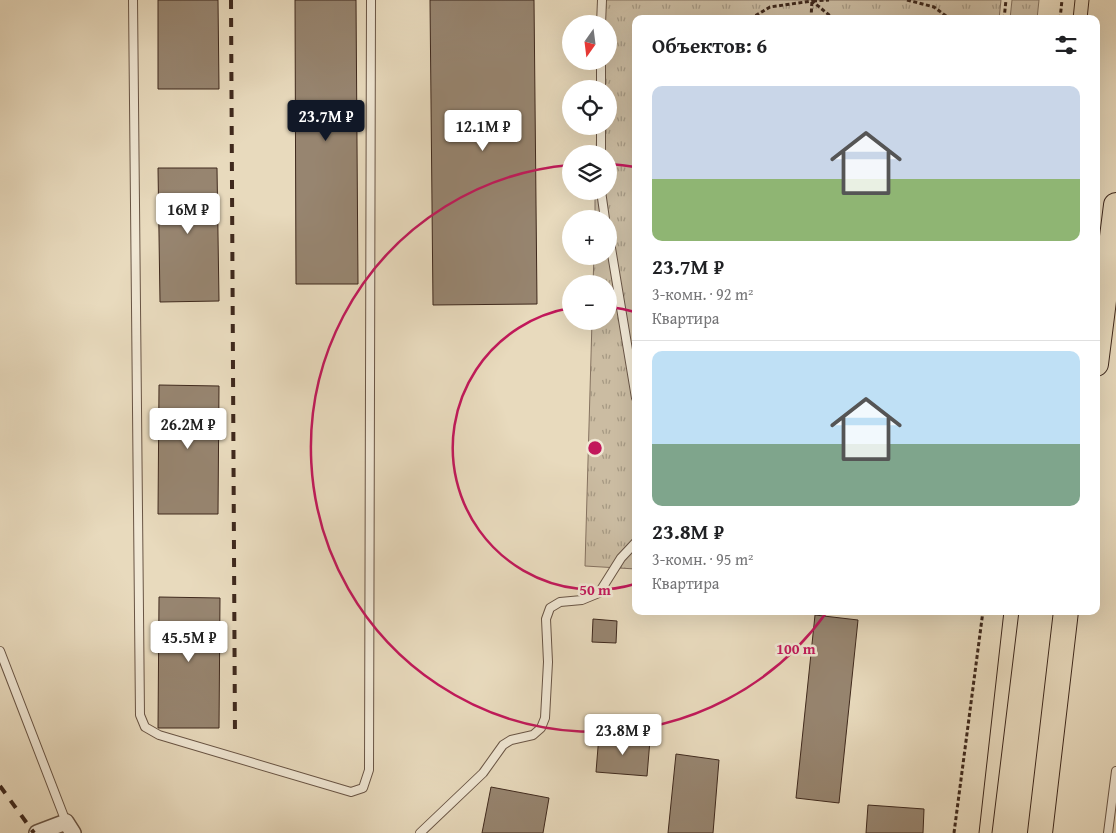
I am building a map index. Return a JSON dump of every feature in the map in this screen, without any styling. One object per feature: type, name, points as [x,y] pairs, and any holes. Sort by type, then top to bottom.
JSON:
[{"type":"main road","points":[[1100,332],[1116,205]]},
{"type":"main road","points":[[1040,833],[1066,615]]},
{"type":"street","points":[[37,833],[69,828]]},
{"type":"lane","points":[[134,0],[140,715],[145,728],[159,735],[351,792],[363,788],[369,770],[371,0]]},
{"type":"lane","points":[[601,15],[602,0]]},
{"type":"lane","points":[[614,265],[632,374]]},
{"type":"lane","points":[[420,833],[483,773],[503,745],[512,740],[533,735],[540,728],[545,718],[548,662],[546,619],[550,608],[560,602],[582,600],[599,593],[621,558],[632,546]]},
{"type":"lane","points":[[0,651],[69,828]]},
{"type":"lane","points":[[1108,833],[1116,772]]},
{"type":"path","points":[[757,15],[770,7],[830,0]]},
{"type":"path","points":[[907,0],[934,7],[945,15]]},
{"type":"path","points":[[1004,15],[1006,0]]},
{"type":"path","points":[[1060,15],[1062,0]]},
{"type":"path","points":[[811,15],[812,1]]},
{"type":"path","points":[[812,1],[829,15]]},
{"type":"path","points":[[954,833],[982,615]]},
{"type":"green space","points":[[601,0],[1001,0],[999,15],[632,15],[632,569],[585,566],[592,330],[617,330],[617,275],[593,275],[594,265],[617,265],[617,210],[595,210],[595,200],[617,200],[617,145],[596,145],[597,135],[617,135],[617,80],[598,80],[599,70],[618,70],[618,15],[600,15]]},
{"type":"green space","points":[[1012,0],[1039,0],[1037,15],[1010,15]]},
{"type":"building","points":[[158,0],[218,0],[219,89],[158,89]]},
{"type":"building","points":[[295,0],[356,0],[358,284],[296,284]]},
{"type":"building","points":[[430,0],[534,0],[537,304],[433,305]]},
{"type":"building","points":[[158,168],[217,168],[219,301],[160,302]]},
{"type":"building","points":[[159,385],[219,386],[218,514],[158,514]]},
{"type":"building","points":[[159,597],[220,598],[219,728],[158,728]]},
{"type":"building","points":[[815,615],[858,620],[839,803],[796,798]]},
{"type":"building","points":[[593,619],[617,621],[616,643],[592,642]]},
{"type":"building","points":[[599,735],[650,740],[647,776],[596,772]]},
{"type":"building","points":[[676,754],[719,760],[713,833],[668,833]]},
{"type":"building","points":[[491,787],[549,798],[543,833],[482,833]]},
{"type":"building","points":[[868,805],[924,809],[923,833],[866,833]]},
{"type":"tram line","points":[[1073,15],[1075,0]]},
{"type":"tram line","points":[[1087,15],[1089,0]]},
{"type":"tram line","points":[[979,833],[1004,615]]},
{"type":"tram line","points":[[992,833],[1019,615]]},
{"type":"railway","points":[[231,0],[235,737]]},
{"type":"railway","points":[[0,786],[34,833]]}]
